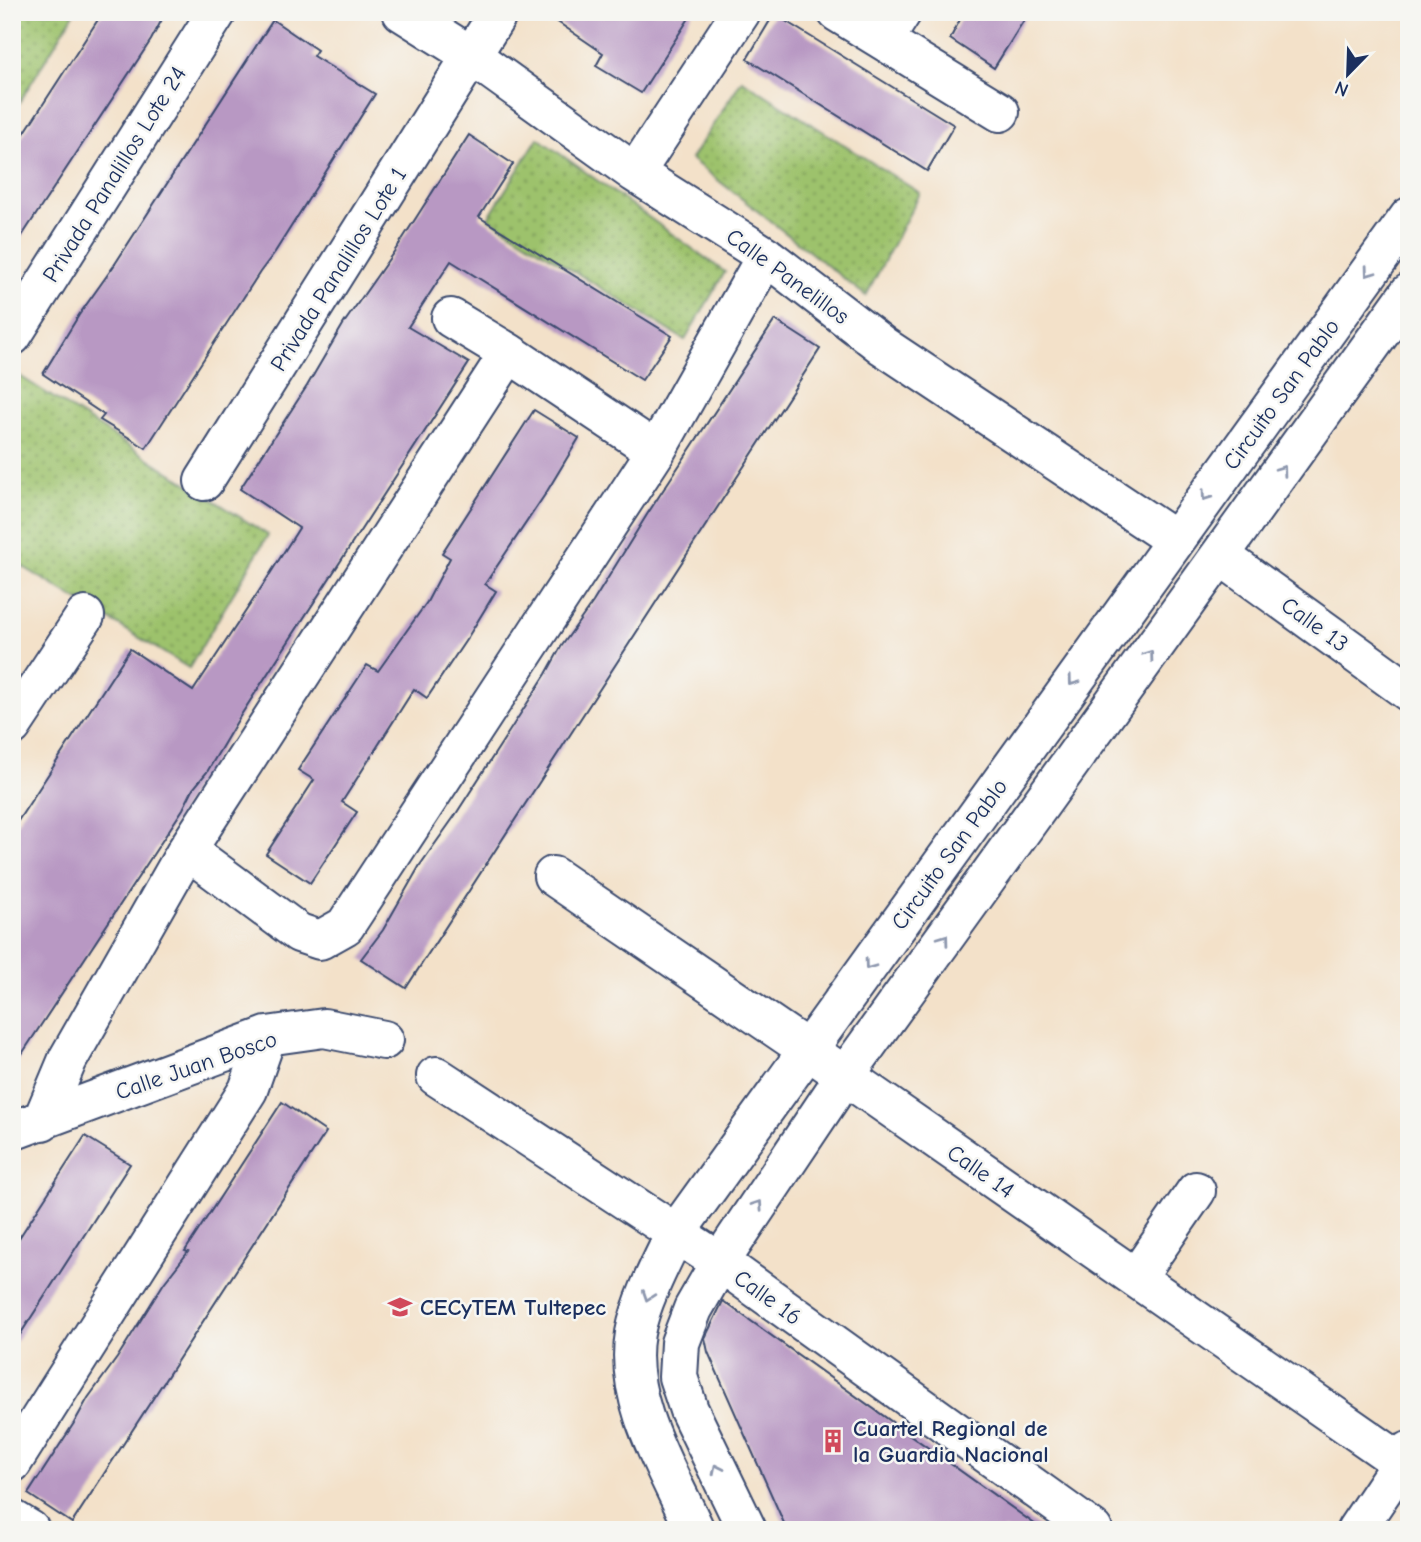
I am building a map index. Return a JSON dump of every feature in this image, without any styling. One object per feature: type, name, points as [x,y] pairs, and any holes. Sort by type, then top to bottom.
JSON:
[{"type":"street","name":"Privada Panalillos Lote 24","points":[[12,336],[216,12]]},
{"type":"street","name":"Calle Panelillos","points":[[402,12],[472,56],[635,173],[766,256],[883,346],[1175,540]]},
{"type":"street","name":"Privada Panalillos Lote 1","points":[[204,481],[499,12]]},
{"type":"street","points":[[635,173],[741,12]]},
{"type":"street","points":[[838,12],[893,26],[1000,112]]},
{"type":"street","name":"Circuito San Pablo","points":[[695,1530],[651,1435],[635,1385],[635,1333],[653,1282],[675,1234],[1409,217]]},
{"type":"street","points":[[187,850],[299,933],[320,940],[345,926],[656,451],[766,256]]},
{"type":"street","name":"Circuito San Pablo","points":[[747,1530],[689,1410],[678,1377],[680,1343],[693,1309],[720,1262],[844,1077],[1409,293]]},
{"type":"street","points":[[451,318],[509,353],[656,451]]},
{"type":"street","points":[[27,1126],[187,850],[509,353]]},
{"type":"street","name":"Calle 13","points":[[1220,556],[1409,692]]},
{"type":"street","points":[[12,726],[85,616]]},
{"type":"street","name":"Calle 14","points":[[553,876],[1136,1278],[1406,1460]]},
{"type":"street","name":"Calle Juan Bosco","points":[[27,1126],[267,1036],[324,1028],[384,1040]]},
{"type":"street","points":[[12,1463],[248,1090],[267,1036]]},
{"type":"street","name":"Calle 16","points":[[436,1076],[720,1262],[1093,1530]]},
{"type":"street","points":[[1136,1278],[1196,1191]]},
{"type":"street","points":[[1356,1530],[1406,1460]]},
{"type":"street","points":[[12,1519],[30,1530]]},
{"type":"green space","points":[[12,12],[75,12],[12,114]]},
{"type":"green space","points":[[742,80],[920,193],[866,296],[691,159]]},
{"type":"green space","points":[[538,138],[725,272],[685,340],[488,218]]},
{"type":"green space","points":[[12,371],[268,535],[189,668],[12,560]]},
{"type":"building","points":[[103,12],[166,12],[151,40],[12,251],[12,152]]},
{"type":"building","points":[[543,12],[693,12],[641,93],[596,66],[603,53]]},
{"type":"building","points":[[964,12],[1029,12],[994,68],[950,39]]},
{"type":"building","points":[[774,14],[954,125],[927,171],[747,59]]},
{"type":"building","points":[[273,20],[317,50],[313,56],[375,94],[146,448],[100,420],[104,415],[43,374]]},
{"type":"building","points":[[469,135],[513,164],[479,217],[672,336],[642,380],[451,261],[408,327],[469,363],[239,718],[207,772],[193,789],[183,809],[12,1069],[12,830],[130,649],[193,691],[263,585],[299,528],[240,489],[344,323],[398,246]]},
{"type":"building","points":[[775,320],[820,349],[406,988],[361,959],[383,930],[420,865],[454,817],[561,647],[593,602]]},
{"type":"building","points":[[534,410],[579,438],[485,584],[496,591],[468,637],[427,698],[414,689],[342,802],[357,812],[310,883],[266,854],[314,780],[298,770],[367,665],[378,671],[427,602],[450,558],[442,553]]},
{"type":"building","points":[[282,1102],[326,1132],[72,1523],[28,1494],[164,1283],[188,1252],[185,1251]]},
{"type":"building","points":[[85,1136],[130,1164],[12,1347],[12,1249]]},
{"type":"building","name":"Cuartel Regional de la Guardia Nacional","points":[[723,1301],[1043,1530],[787,1530],[708,1352],[705,1338]]},
{"type":"place","name":"CECyTEM Tultepec","points":[[400,1307]]},
{"type":"place","name":"Cuartel Regional de la Guardia Nacional","points":[[833,1441]]}]
